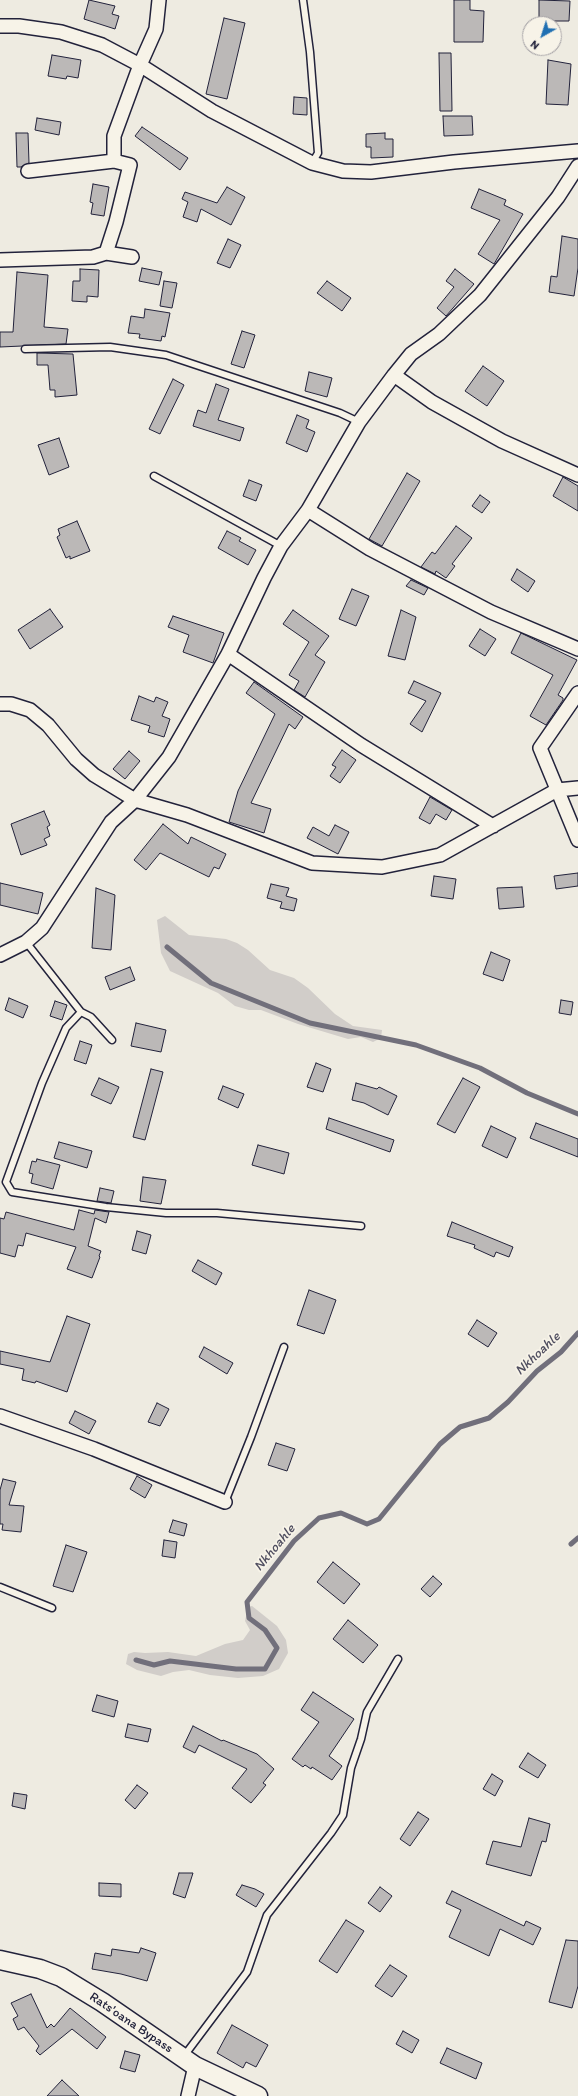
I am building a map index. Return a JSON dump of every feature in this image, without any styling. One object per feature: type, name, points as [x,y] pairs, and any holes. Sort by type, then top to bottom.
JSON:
[{"type":"street","points":[[114,162],[114,136],[140,65],[156,29],[159,0]]},
{"type":"street","points":[[0,26],[19,26],[62,32],[102,45],[140,65],[212,111],[312,164],[343,170],[371,172],[454,162],[578,151]]},
{"type":"street","points":[[28,171],[62,166],[114,162],[130,165],[116,222],[106,253]]},
{"type":"street","points":[[0,955],[26,942],[42,928],[111,822],[135,800],[169,757],[228,654],[281,546],[308,510],[359,422],[394,374],[411,354],[439,334],[480,295],[558,198],[578,166]]},
{"type":"street","points":[[0,260],[93,257],[106,253],[132,257]]},
{"type":"street","points":[[394,374],[432,402],[502,441],[578,475]]},
{"type":"street","points":[[308,510],[370,549],[491,612],[578,649]]},
{"type":"street","points":[[228,654],[361,745],[493,826]]},
{"type":"street","points":[[578,693],[540,748],[578,840]]},
{"type":"street","points":[[0,704],[11,704],[30,710],[48,725],[76,759],[94,775],[135,800],[186,815],[312,863],[382,867],[440,855],[557,790],[578,788]]},
{"type":"street","points":[[0,1416],[94,1449],[225,1502]]},
{"type":"street","name":"Rats'oana Bypass","points":[[0,1960],[40,1969],[61,1977],[102,2002],[189,2062],[258,2096]]},
{"type":"street","points":[[188,2096],[189,2062]]},
{"type":"lane","points":[[303,0],[310,52],[318,153],[312,164]]},
{"type":"lane","points":[[25,348],[110,347],[166,355],[218,371],[269,391],[340,413],[359,422]]},
{"type":"lane","points":[[154,476],[281,546]]},
{"type":"lane","points":[[26,942],[81,1012],[91,1017],[112,1040]]},
{"type":"lane","points":[[81,1012],[66,1028],[42,1083],[6,1182],[12,1192],[106,1207],[166,1213],[217,1213],[361,1226]]},
{"type":"lane","points":[[225,1502],[284,1347]]},
{"type":"lane","points":[[0,1587],[52,1608]]},
{"type":"lane","points":[[189,2062],[247,1972],[267,1915],[331,1833],[343,1815],[351,1768],[361,1739],[367,1712],[398,1659]]},
{"type":"shaded area","points":[[165,916],[189,935],[226,939],[237,943],[248,950],[270,970],[294,978],[308,988],[335,1014],[353,1026],[382,1030],[381,1038],[373,1042],[361,1037],[348,1039],[298,1024],[261,1010],[249,1010],[235,1006],[218,993],[170,971],[161,953],[157,920]]},
{"type":"shaded area","points":[[252,1606],[277,1626],[286,1640],[288,1653],[279,1669],[263,1676],[238,1678],[210,1675],[189,1670],[173,1672],[161,1676],[137,1670],[126,1664],[128,1654],[134,1652],[168,1652],[196,1656],[225,1644],[243,1640],[250,1630],[245,1621],[248,1607]]},
{"type":"building","points":[[89,0],[115,6],[112,14],[119,16],[115,29],[84,19]]},
{"type":"building","points":[[454,0],[470,0],[470,10],[484,11],[483,42],[454,42]]},
{"type":"building","points":[[539,0],[570,1],[569,21],[562,21],[562,16],[539,16]]},
{"type":"building","points":[[224,18],[245,23],[227,99],[206,94]]},
{"type":"building","points":[[439,53],[451,53],[452,111],[440,111]]},
{"type":"building","points":[[52,55],[81,60],[78,78],[67,76],[66,79],[48,76]]},
{"type":"building","points":[[548,60],[571,64],[568,105],[546,104]]},
{"type":"building","points":[[294,97],[307,98],[307,115],[293,114]]},
{"type":"building","points":[[443,116],[472,116],[473,135],[444,136]]},
{"type":"building","points":[[37,118],[61,122],[59,135],[35,130]]},
{"type":"building","points":[[142,127],[188,158],[180,170],[135,136]]},
{"type":"building","points":[[16,133],[28,133],[29,163],[21,167],[17,167]]},
{"type":"building","points":[[385,133],[385,139],[393,139],[393,157],[371,158],[371,147],[366,147],[366,134]]},
{"type":"building","points":[[93,184],[109,187],[104,216],[91,214],[93,203],[90,202]]},
{"type":"building","points":[[227,187],[245,197],[231,225],[201,209],[197,222],[183,217],[188,202],[182,199],[185,192],[217,203]]},
{"type":"building","points":[[479,189],[506,200],[504,205],[523,214],[494,264],[478,254],[500,220],[471,208]]},
{"type":"building","points":[[562,236],[578,239],[578,268],[574,296],[549,292],[551,276],[557,277]]},
{"type":"building","points":[[228,239],[241,245],[230,268],[217,263]]},
{"type":"building","points":[[142,268],[162,272],[159,285],[139,281]]},
{"type":"building","points":[[80,269],[99,270],[98,297],[87,296],[87,302],[72,301],[73,281],[80,281]]},
{"type":"building","points":[[455,269],[474,284],[446,316],[437,308],[454,287],[446,281]]},
{"type":"building","points":[[17,272],[48,275],[44,327],[68,329],[66,344],[0,347],[0,332],[13,332]]},
{"type":"building","points":[[164,281],[177,283],[172,308],[160,306]]},
{"type":"building","points":[[327,281],[351,298],[342,311],[317,293]]},
{"type":"building","points":[[145,309],[170,313],[165,337],[162,336],[161,341],[139,338],[140,334],[128,333],[131,316],[144,318]]},
{"type":"building","points":[[242,331],[255,335],[244,368],[231,364]]},
{"type":"building","points":[[37,353],[73,354],[77,395],[55,397],[55,390],[50,390],[48,365],[37,365]]},
{"type":"building","points":[[483,366],[504,381],[487,406],[465,391]]},
{"type":"building","points":[[309,372],[332,378],[327,397],[305,391]]},
{"type":"building","points":[[173,379],[184,385],[160,434],[149,429]]},
{"type":"building","points":[[216,384],[229,389],[218,420],[244,428],[240,441],[193,426],[198,410],[206,413]]},
{"type":"building","points":[[297,415],[309,420],[306,428],[315,432],[307,452],[286,443]]},
{"type":"building","points":[[59,438],[69,467],[49,475],[38,445]]},
{"type":"building","points":[[407,473],[420,481],[382,546],[369,539]]},
{"type":"building","points":[[563,477],[578,486],[578,511],[553,496]]},
{"type":"building","points":[[249,480],[262,485],[256,501],[243,496]]},
{"type":"building","points":[[480,495],[490,502],[482,513],[472,506]]},
{"type":"building","points":[[77,521],[90,551],[70,559],[70,556],[66,558],[57,537],[60,535],[58,529]]},
{"type":"building","points":[[456,526],[472,538],[452,564],[455,566],[446,578],[436,571],[435,574],[421,567],[432,552],[435,554]]},
{"type":"building","points":[[227,531],[241,538],[239,541],[256,550],[248,565],[218,548]]},
{"type":"building","points":[[517,569],[535,581],[528,592],[511,580]]},
{"type":"building","points":[[411,580],[428,588],[424,595],[406,586]]},
{"type":"building","points":[[352,589],[369,596],[356,626],[339,619]]},
{"type":"building","points":[[50,609],[63,627],[30,649],[18,630]]},
{"type":"building","points":[[293,610],[329,636],[315,655],[325,662],[305,697],[294,690],[299,681],[289,675],[309,642],[283,624]]},
{"type":"building","points":[[401,610],[416,617],[405,660],[388,656]]},
{"type":"building","points":[[173,616],[224,633],[213,663],[183,652],[189,635],[168,627]]},
{"type":"building","points":[[480,629],[496,639],[485,656],[469,646]]},
{"type":"building","points":[[521,633],[577,660],[558,695],[563,698],[563,700],[546,725],[530,716],[553,675],[511,653]]},
{"type":"building","points":[[414,681],[441,693],[422,732],[410,724],[426,701],[408,693]]},
{"type":"building","points":[[254,682],[303,717],[295,729],[289,724],[251,803],[271,809],[264,833],[229,822],[238,791],[275,714],[246,693]]},
{"type":"building","points":[[139,696],[154,702],[156,697],[168,702],[162,716],[170,719],[164,737],[148,732],[150,726],[131,720]]},
{"type":"building","points":[[342,750],[356,760],[340,783],[330,776],[336,767],[332,765]]},
{"type":"building","points":[[129,751],[140,761],[125,779],[113,769]]},
{"type":"building","points":[[430,797],[452,810],[446,820],[436,814],[430,824],[419,818]]},
{"type":"building","points":[[44,811],[50,825],[47,827],[50,836],[44,839],[47,845],[21,855],[11,824]]},
{"type":"building","points":[[163,824],[188,844],[191,837],[226,854],[219,869],[214,867],[209,877],[160,853],[146,870],[134,860]]},
{"type":"building","points":[[335,825],[349,832],[338,854],[307,838],[313,827],[329,836]]},
{"type":"building","points":[[578,873],[578,886],[556,889],[554,876]]},
{"type":"building","points":[[434,876],[456,879],[453,899],[431,896]]},
{"type":"building","points":[[0,883],[43,893],[38,914],[0,905]]},
{"type":"building","points":[[271,884],[289,888],[286,896],[297,899],[294,911],[280,908],[282,902],[267,898]]},
{"type":"building","points":[[522,887],[524,907],[499,909],[497,888]]},
{"type":"building","points":[[96,888],[115,895],[111,950],[92,948]]},
{"type":"building","points":[[491,952],[510,960],[503,981],[483,974]]},
{"type":"building","points":[[130,967],[135,980],[110,990],[105,977]]},
{"type":"building","points":[[9,998],[28,1006],[23,1018],[5,1010]]},
{"type":"building","points":[[561,1000],[573,1002],[571,1015],[559,1013]]},
{"type":"building","points":[[55,1001],[67,1005],[62,1020],[50,1016]]},
{"type":"building","points":[[136,1023],[166,1030],[161,1052],[131,1046]]},
{"type":"building","points":[[80,1041],[92,1045],[86,1064],[74,1060]]},
{"type":"building","points":[[316,1063],[331,1069],[323,1092],[307,1087]]},
{"type":"building","points":[[151,1069],[163,1072],[145,1140],[133,1137]]},
{"type":"building","points":[[99,1078],[119,1087],[111,1104],[91,1095]]},
{"type":"building","points":[[463,1078],[480,1087],[455,1133],[437,1124]]},
{"type":"building","points":[[356,1083],[377,1089],[379,1087],[397,1096],[388,1115],[364,1103],[352,1100]]},
{"type":"building","points":[[223,1086],[244,1094],[238,1108],[218,1099]]},
{"type":"building","points":[[329,1118],[394,1140],[390,1152],[326,1129]]},
{"type":"building","points":[[536,1123],[578,1139],[578,1157],[530,1138]]},
{"type":"building","points":[[491,1126],[516,1138],[507,1158],[482,1146]]},
{"type":"building","points":[[59,1142],[92,1151],[87,1168],[54,1158]]},
{"type":"building","points":[[258,1145],[289,1153],[284,1174],[252,1165]]},
{"type":"building","points":[[37,1159],[60,1165],[53,1189],[31,1183],[33,1174],[29,1173],[32,1161],[36,1162]]},
{"type":"building","points":[[143,1177],[166,1180],[161,1204],[140,1201]]},
{"type":"building","points":[[100,1188],[114,1191],[111,1203],[97,1201]]},
{"type":"building","points":[[79,1210],[94,1214],[95,1210],[109,1212],[106,1223],[95,1218],[88,1246],[101,1251],[92,1278],[67,1269],[76,1247],[26,1233],[23,1246],[18,1245],[15,1257],[0,1253],[0,1218],[4,1219],[6,1212],[74,1230]]},
{"type":"building","points":[[452,1222],[513,1247],[509,1257],[496,1252],[494,1257],[474,1248],[475,1245],[447,1236]]},
{"type":"building","points":[[137,1231],[151,1235],[146,1254],[132,1250]]},
{"type":"building","points":[[198,1260],[222,1273],[216,1285],[192,1271]]},
{"type":"building","points":[[309,1290],[336,1300],[324,1334],[297,1325]]},
{"type":"building","points":[[67,1316],[90,1324],[67,1392],[36,1381],[35,1383],[22,1380],[24,1369],[0,1364],[0,1351],[50,1362]]},
{"type":"building","points":[[477,1320],[497,1333],[488,1347],[468,1334]]},
{"type":"building","points":[[204,1347],[233,1363],[227,1374],[199,1357]]},
{"type":"building","points":[[157,1403],[169,1409],[160,1426],[148,1422]]},
{"type":"building","points":[[75,1411],[96,1421],[89,1434],[69,1423]]},
{"type":"building","points":[[276,1443],[295,1449],[287,1471],[268,1465]]},
{"type":"building","points":[[137,1476],[152,1485],[145,1498],[130,1489]]},
{"type":"building","points":[[3,1479],[16,1482],[9,1505],[24,1506],[21,1532],[2,1530],[3,1524],[0,1524],[0,1490]]},
{"type":"building","points":[[173,1520],[187,1524],[184,1536],[169,1532]]},
{"type":"building","points":[[164,1540],[177,1542],[175,1558],[162,1556]]},
{"type":"building","points":[[66,1545],[87,1552],[73,1592],[53,1586]]},
{"type":"building","points":[[333,1562],[360,1584],[344,1604],[317,1582]]},
{"type":"building","points":[[433,1576],[442,1584],[430,1597],[421,1589]]},
{"type":"building","points":[[348,1620],[378,1645],[363,1663],[333,1639]]},
{"type":"building","points":[[313,1692],[354,1719],[329,1756],[342,1766],[332,1780],[312,1767],[311,1769],[305,1765],[303,1767],[292,1759],[319,1722],[301,1710]]},
{"type":"building","points":[[97,1695],[118,1701],[114,1717],[92,1711]]},
{"type":"building","points":[[128,1724],[151,1729],[148,1742],[125,1737]]},
{"type":"building","points":[[193,1726],[222,1741],[223,1740],[257,1754],[274,1769],[263,1783],[266,1785],[251,1803],[232,1788],[247,1769],[199,1745],[195,1753],[183,1747]]},
{"type":"building","points":[[528,1753],[546,1765],[538,1778],[519,1767]]},
{"type":"building","points":[[492,1774],[503,1781],[495,1796],[483,1789]]},
{"type":"building","points":[[137,1785],[148,1793],[135,1809],[125,1800]]},
{"type":"building","points":[[14,1793],[27,1795],[25,1809],[12,1806]]},
{"type":"building","points":[[418,1812],[429,1819],[410,1846],[400,1839]]},
{"type":"building","points":[[529,1818],[550,1824],[546,1842],[542,1841],[531,1876],[486,1864],[493,1841],[521,1847]]},
{"type":"building","points":[[179,1873],[193,1873],[185,1898],[173,1894]]},
{"type":"building","points":[[99,1883],[121,1884],[121,1897],[99,1896]]},
{"type":"building","points":[[242,1885],[255,1889],[264,1894],[256,1907],[236,1895]]},
{"type":"building","points":[[380,1887],[392,1896],[380,1912],[368,1903]]},
{"type":"building","points":[[452,1891],[524,1926],[526,1921],[541,1928],[533,1945],[500,1929],[489,1956],[449,1937],[461,1910],[446,1903]]},
{"type":"building","points":[[346,1920],[364,1931],[337,1973],[319,1961]]},
{"type":"building","points":[[566,1940],[578,1941],[578,1986],[572,2008],[549,2002]]},
{"type":"building","points":[[141,1948],[156,1953],[147,1981],[121,1974],[92,1969],[95,1953],[111,1956],[112,1949],[139,1953]]},
{"type":"building","points":[[390,1965],[407,1976],[392,1997],[375,1986]]},
{"type":"building","points":[[31,1994],[47,2028],[51,2024],[54,2027],[70,2008],[106,2037],[97,2049],[72,2029],[40,2055],[36,2051],[39,2046],[24,2027],[18,2030],[13,2019],[18,2016],[11,2003]]},
{"type":"building","points":[[232,2025],[268,2045],[256,2067],[246,2062],[243,2068],[217,2053]]},
{"type":"building","points":[[403,2031],[419,2040],[412,2053],[396,2044]]},
{"type":"building","points":[[447,2048],[482,2063],[476,2079],[440,2063]]},
{"type":"building","points":[[125,2051],[140,2055],[135,2072],[120,2068]]},
{"type":"building","points":[[62,2080],[79,2096],[47,2096]]},
{"type":"waterway","points":[[167,947],[211,983],[310,1023],[416,1045],[480,1068],[527,1093],[578,1114]]},
{"type":"waterway","name":"Nkhoahle","points":[[136,1660],[154,1665],[170,1661],[236,1669],[265,1669],[277,1648],[265,1630],[249,1618],[247,1602],[294,1541],[319,1518],[341,1513],[367,1524],[379,1519],[440,1444],[460,1427],[489,1418],[508,1402],[537,1371],[561,1352],[578,1333]]},
{"type":"waterway","points":[[571,1544],[578,1538]]}]
